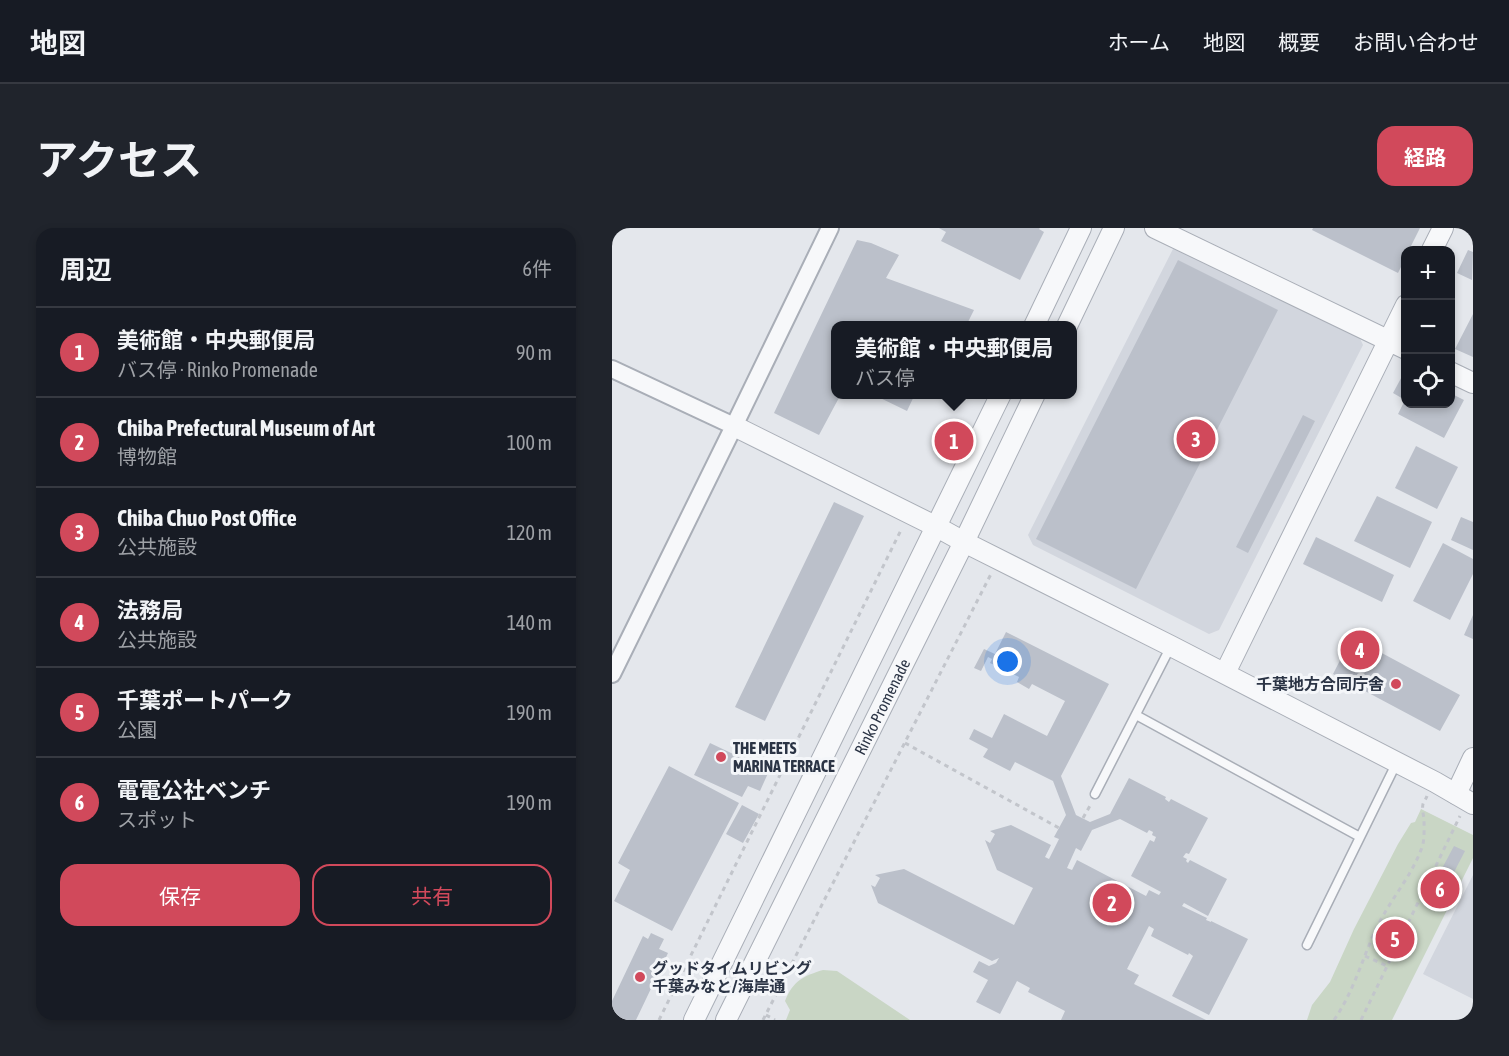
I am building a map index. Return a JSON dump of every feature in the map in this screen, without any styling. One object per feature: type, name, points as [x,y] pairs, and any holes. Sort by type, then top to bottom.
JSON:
[{"type":"street","points":[[612,674],[830,228]]},
{"type":"street","points":[[1036,321],[1081,228]]},
{"type":"street","points":[[1069,321],[1114,228]]},
{"type":"street","points":[[1155,228],[1397,345]]},
{"type":"street","points":[[1434,246],[1443,228]]},
{"type":"street","points":[[1225,673],[1397,345],[1401,327]]},
{"type":"street","points":[[612,369],[910,513],[1225,673],[1465,799],[1473,758]]},
{"type":"street","points":[[1455,374],[1473,383]]},
{"type":"street","name":"Rinko Promenade","points":[[694,1020],[999,399]]},
{"type":"street","name":"Rinko Promenade","points":[[726,1020],[1033,399]]},
{"type":"lane","points":[[1095,795],[1171,646]]},
{"type":"lane","points":[[1136,716],[1360,837]]},
{"type":"lane","points":[[1307,945],[1397,762]]},
{"type":"path","points":[[659,1020],[910,513]]},
{"type":"path","points":[[763,1020],[999,559]]},
{"type":"path","points":[[905,743],[1059,828]]},
{"type":"path","points":[[1334,1020],[1342,1009],[1362,965],[1367,947],[1422,849],[1423,805],[1435,782]]},
{"type":"path","points":[[1361,1020],[1465,799]]},
{"type":"path","points":[[1365,956],[1387,966]]},
{"type":"path","points":[[766,1015],[775,1020]]},
{"type":"shaded area","points":[[1184,245],[1357,332],[1363,345],[1219,630],[1209,634],[1033,545],[1028,535],[1173,249]]},
{"type":"shaded area","points":[[1473,875],[1473,999],[1423,974]]},
{"type":"green space","points":[[1421,809],[1473,835],[1473,858],[1392,1020],[1307,1020],[1312,1005],[1330,982],[1354,929],[1398,844],[1411,823],[1415,822]]},
{"type":"green space","points":[[823,970],[837,971],[910,1020],[786,1020],[790,1010],[785,1001],[795,984],[804,977]]},
{"type":"building","points":[[939,228],[1040,228],[1044,232],[1020,280],[941,241],[946,232]]},
{"type":"building","points":[[1313,228],[1420,228],[1411,246],[1401,246],[1401,267],[1398,273],[1312,230]]},
{"type":"building","points":[[857,240],[871,243],[899,255],[886,278],[974,310],[968,321],[831,321],[831,399],[838,399],[819,435],[774,413]]},
{"type":"building","points":[[1468,250],[1473,252],[1472,280],[1457,273]]},
{"type":"building","points":[[1178,260],[1278,310],[1136,589],[1036,539]]},
{"type":"building","points":[[1473,314],[1473,357],[1455,349]]},
{"type":"building","points":[[1401,378],[1401,398],[1393,393]]},
{"type":"building","points":[[1455,396],[1464,400],[1444,438],[1398,414],[1401,408],[1455,408]]},
{"type":"building","points":[[882,399],[913,399],[907,411]]},
{"type":"building","points":[[1303,415],[1315,421],[1248,553],[1236,547]]},
{"type":"building","points":[[1416,446],[1458,467],[1437,509],[1395,488]]},
{"type":"building","points":[[1377,496],[1432,522],[1410,568],[1354,541]]},
{"type":"building","points":[[834,502],[864,516],[765,721],[735,707]]},
{"type":"building","points":[[1461,517],[1473,522],[1473,550],[1451,540]]},
{"type":"building","points":[[1316,537],[1394,575],[1382,602],[1303,564]]},
{"type":"building","points":[[1443,543],[1473,559],[1473,574],[1450,620],[1413,601]]},
{"type":"building","points":[[1473,615],[1473,639],[1464,635]]},
{"type":"building","points":[[1006,632],[1109,684],[1061,776],[1076,815],[1090,822],[1110,814],[1129,778],[1166,797],[1165,799],[1169,802],[1171,799],[1208,818],[1189,854],[1186,853],[1183,857],[1188,863],[1190,860],[1227,879],[1208,916],[1184,903],[1182,906],[1248,939],[1209,1015],[1172,996],[1193,956],[1151,936],[1154,929],[1149,926],[1127,969],[1139,975],[1134,984],[1206,1020],[1061,1020],[1065,1011],[1028,992],[1030,988],[1017,981],[1000,1014],[976,1002],[988,980],[973,972],[979,961],[989,966],[996,963],[999,958],[992,961],[878,903],[871,885],[875,887],[880,878],[875,875],[904,869],[1014,925],[1033,888],[997,870],[985,840],[990,843],[995,834],[990,831],[1011,825],[1051,845],[1045,857],[1049,859],[1059,839],[1054,837],[1066,815],[1053,781],[1015,762],[1010,771],[983,757],[988,749],[969,739],[974,729],[992,738],[1004,714],[1047,736],[1065,701],[1032,684],[1029,689],[1017,682],[1019,677],[990,663],[992,659],[988,657],[981,671],[974,668],[984,649],[995,654]],"holes":[[[1120,819],[1147,833],[1149,830],[1156,837],[1154,842],[1150,840],[1131,876],[1161,892],[1159,895],[1149,890],[1146,896],[1077,860],[1072,870],[1067,868],[1076,848],[1081,851],[1092,830]]]},
{"type":"building","name":"千葉地方合同庁舎","points":[[1352,637],[1460,695],[1440,731],[1333,674]]},
{"type":"building","name":"THE MEETS MARINA TERRACE","points":[[710,743],[769,771],[760,791],[748,786],[742,797],[694,775]]},
{"type":"building","points":[[669,766],[739,803],[672,931],[614,901],[630,870],[618,863]]},
{"type":"building","points":[[742,805],[759,814],[743,843],[726,834]]},
{"type":"building","points":[[1454,846],[1465,851],[1450,880],[1439,874]]},
{"type":"building","name":"グッドタイムリビング 千葉みなと/海岸通","points":[[651,933],[664,939],[659,949],[668,953],[636,1020],[612,1020],[612,1001],[643,936],[648,939]]},
{"type":"place","name":"Chiba Chuo Post Office","points":[[1196,439]]},
{"type":"place","name":"美術館・中央郵便局","points":[[954,441]]},
{"type":"place","name":"法務局","points":[[1360,650]]},
{"type":"place","name":"千葉地方合同庁舎","points":[[1396,684]]},
{"type":"place","name":"THE MEETS MARINA TERRACE","points":[[721,757]]},
{"type":"place","name":"電電公社ベンチ","points":[[1440,889]]},
{"type":"place","name":"Chiba Prefectural Museum of Art","points":[[1112,903]]},
{"type":"place","name":"千葉ポートパーク","points":[[1395,939]]},
{"type":"place","name":"グッドタイムリビング 千葉みなと/海岸通","points":[[640,977]]}]
